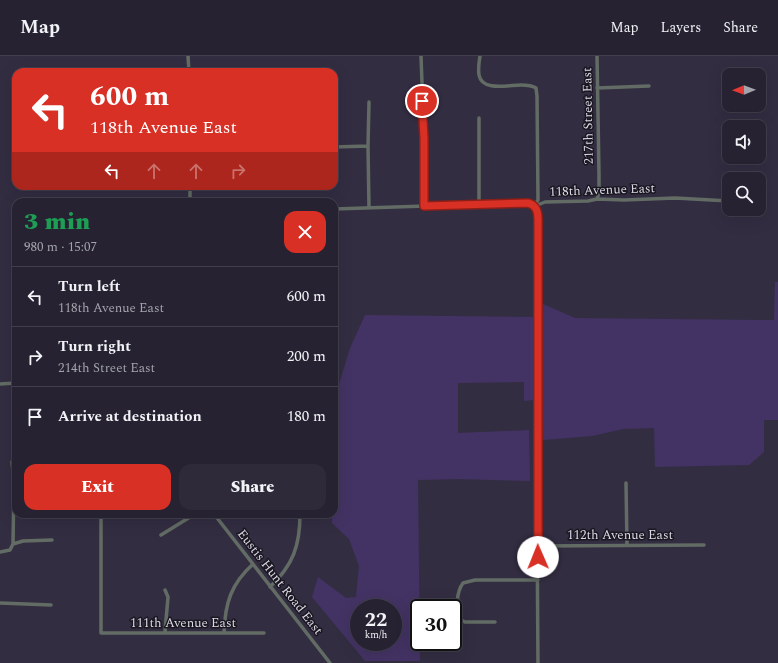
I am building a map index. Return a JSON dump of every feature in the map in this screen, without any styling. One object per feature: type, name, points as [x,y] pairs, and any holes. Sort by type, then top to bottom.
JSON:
[{"type":"street","points":[[188,56],[189,68]]},
{"type":"street","points":[[421,56],[424,138],[424,206]]},
{"type":"street","points":[[480,56],[479,76],[482,82],[494,86],[529,85],[536,88],[537,96],[539,167],[538,200],[534,206],[537,210],[538,219],[538,663]]},
{"type":"street","name":"217th Street East","points":[[597,56],[599,193],[597,199]]},
{"type":"street","points":[[597,88],[649,86]]},
{"type":"street","points":[[369,102],[369,208]]},
{"type":"street","points":[[479,118],[479,203]]},
{"type":"street","points":[[338,147],[368,146]]},
{"type":"street","name":"118th Avenue East","points":[[338,209],[479,203],[528,203],[534,206],[545,202],[588,201],[597,199],[624,200],[675,198],[722,201]]},
{"type":"street","points":[[0,384],[12,383]]},
{"type":"street","points":[[626,484],[626,545]]},
{"type":"street","points":[[12,546],[13,518]]},
{"type":"street","name":"111th Avenue East","points":[[101,518],[101,633],[264,633]]},
{"type":"street","points":[[161,535],[189,518]]},
{"type":"street","name":"Eustis Hunt Road East","points":[[217,518],[330,663]]},
{"type":"street","points":[[270,587],[281,576],[290,563],[297,544],[300,518]]},
{"type":"street","points":[[0,552],[8,551],[12,546],[23,541],[52,540]]},
{"type":"street","name":"112th Avenue East","points":[[537,546],[704,545]]},
{"type":"street","points":[[224,633],[225,611],[231,591],[242,575],[253,564]]},
{"type":"street","points":[[495,622],[465,622],[459,619],[457,610],[458,601],[460,587],[463,583],[475,580],[538,580]]},
{"type":"street","points":[[165,590],[168,597],[165,632]]},
{"type":"street","points":[[0,603],[51,605]]},
{"type":"shaded area","points":[[775,282],[778,282],[778,420],[764,420],[764,452],[749,465],[655,467],[654,428],[623,429],[592,436],[543,440],[543,304],[575,318],[774,320]]},
{"type":"shaded area","points":[[365,315],[533,317],[533,400],[524,401],[524,382],[458,383],[458,433],[529,430],[530,481],[459,479],[418,480],[419,599],[410,599],[410,651],[420,651],[420,661],[365,661],[357,651],[402,651],[402,599],[350,599],[350,643],[312,597],[318,577],[346,598],[356,597],[359,566],[349,539],[332,523],[332,518],[338,518],[338,388],[350,348]]},
{"type":"route","points":[[422,101],[424,138],[424,206],[479,203],[528,203],[533,205],[537,210],[538,557]]}]
